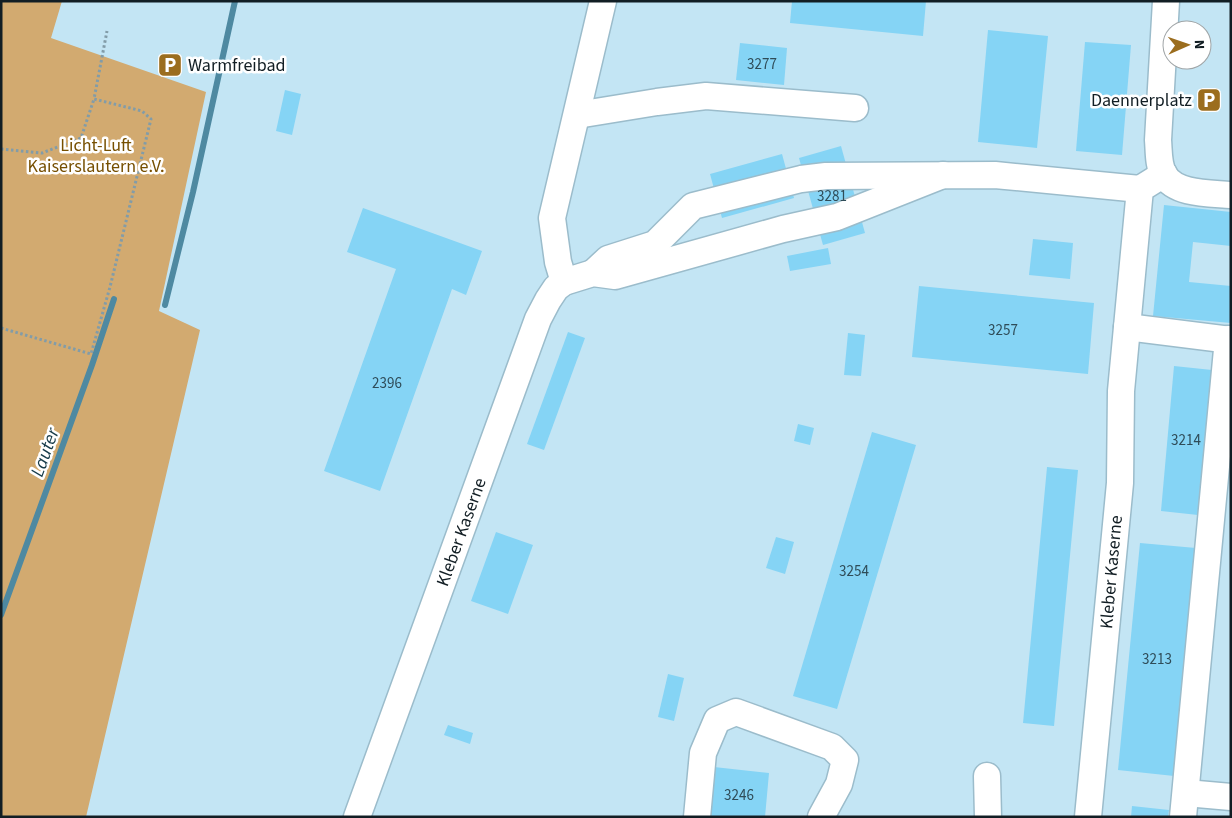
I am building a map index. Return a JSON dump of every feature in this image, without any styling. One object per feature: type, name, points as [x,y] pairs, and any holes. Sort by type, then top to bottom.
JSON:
[{"type":"street","points":[[603,1],[552,218],[558,262],[564,282],[593,273],[615,276],[783,229],[837,217],[943,175]]},
{"type":"street","points":[[1166,1],[1158,140],[1160,161],[1164,174],[1170,182],[1180,188],[1231,194]]},
{"type":"street","points":[[577,115],[706,96],[855,108]]},
{"type":"street","points":[[593,273],[608,259],[655,244],[693,206],[801,179],[826,176],[995,174],[1140,189],[1164,174]]},
{"type":"street","name":"Kleber Kaserne","points":[[1088,817],[1120,483],[1121,391],[1140,189]]},
{"type":"street","name":"Kleber Kaserne","points":[[357,817],[538,319],[556,288],[564,282]]},
{"type":"street","points":[[1127,327],[1229,340],[1185,805],[1231,797]]},
{"type":"street","points":[[697,817],[703,753],[717,720],[736,712],[832,747],[845,760],[839,784],[821,817]]},
{"type":"street","points":[[987,776],[988,817]]},
{"type":"path","points":[[1,149],[42,153],[81,138],[94,99],[107,31]]},
{"type":"path","points":[[1,328],[91,354],[110,287],[151,120],[142,111],[94,99]]},
{"type":"green space","name":"Licht-Luft Kaiserslautern e.V.","points":[[1,1],[62,1],[51,38],[206,92],[159,311],[200,330],[86,817],[1,817]]},
{"type":"building","points":[[792,1],[926,1],[923,36],[790,23]]},
{"type":"building","points":[[988,30],[1048,36],[1037,148],[978,142]]},
{"type":"building","points":[[1085,42],[1131,45],[1122,155],[1076,151]]},
{"type":"building","points":[[740,43],[787,48],[784,85],[736,80]]},
{"type":"building","points":[[285,90],[301,94],[292,135],[276,131]]},
{"type":"building","points":[[841,146],[865,233],[823,245],[799,158]]},
{"type":"building","points":[[782,154],[794,198],[722,218],[710,174]]},
{"type":"building","points":[[1164,205],[1231,212],[1231,246],[1193,242],[1189,282],[1231,286],[1231,323],[1153,316]]},
{"type":"building","points":[[363,208],[482,251],[466,295],[452,289],[380,491],[324,471],[396,269],[347,252]]},
{"type":"building","points":[[1033,239],[1073,243],[1070,279],[1029,275]]},
{"type":"building","points":[[828,248],[831,264],[790,271],[787,256]]},
{"type":"building","points":[[919,286],[1094,303],[1088,374],[912,357]]},
{"type":"building","points":[[568,332],[585,338],[544,450],[527,444]]},
{"type":"building","points":[[848,333],[865,335],[861,376],[844,375]]},
{"type":"building","points":[[1174,366],[1212,370],[1198,515],[1161,511]]},
{"type":"building","points":[[798,424],[814,428],[810,445],[794,441]]},
{"type":"building","points":[[872,432],[916,445],[837,709],[793,696]]},
{"type":"building","points":[[1047,467],[1078,470],[1054,726],[1023,723]]},
{"type":"building","points":[[496,532],[533,545],[508,614],[471,601]]},
{"type":"building","points":[[776,537],[794,542],[785,574],[766,568]]},
{"type":"building","points":[[1140,543],[1196,548],[1174,776],[1118,770]]},
{"type":"building","points":[[668,674],[684,678],[674,721],[658,717]]},
{"type":"building","points":[[448,725],[473,733],[470,744],[444,735]]},
{"type":"building","points":[[714,767],[769,773],[765,817],[709,817]]},
{"type":"building","points":[[1132,806],[1169,810],[1168,817],[1131,817]]},
{"type":"waterway","name":"Lauter","points":[[165,305],[193,192],[235,1]]},
{"type":"waterway","name":"Lauter","points":[[1,615],[92,365],[114,299]]},
{"type":"place","name":"Warmfreibad","points":[[170,65]]},
{"type":"place","name":"Daennerplatz","points":[[1209,100]]}]
